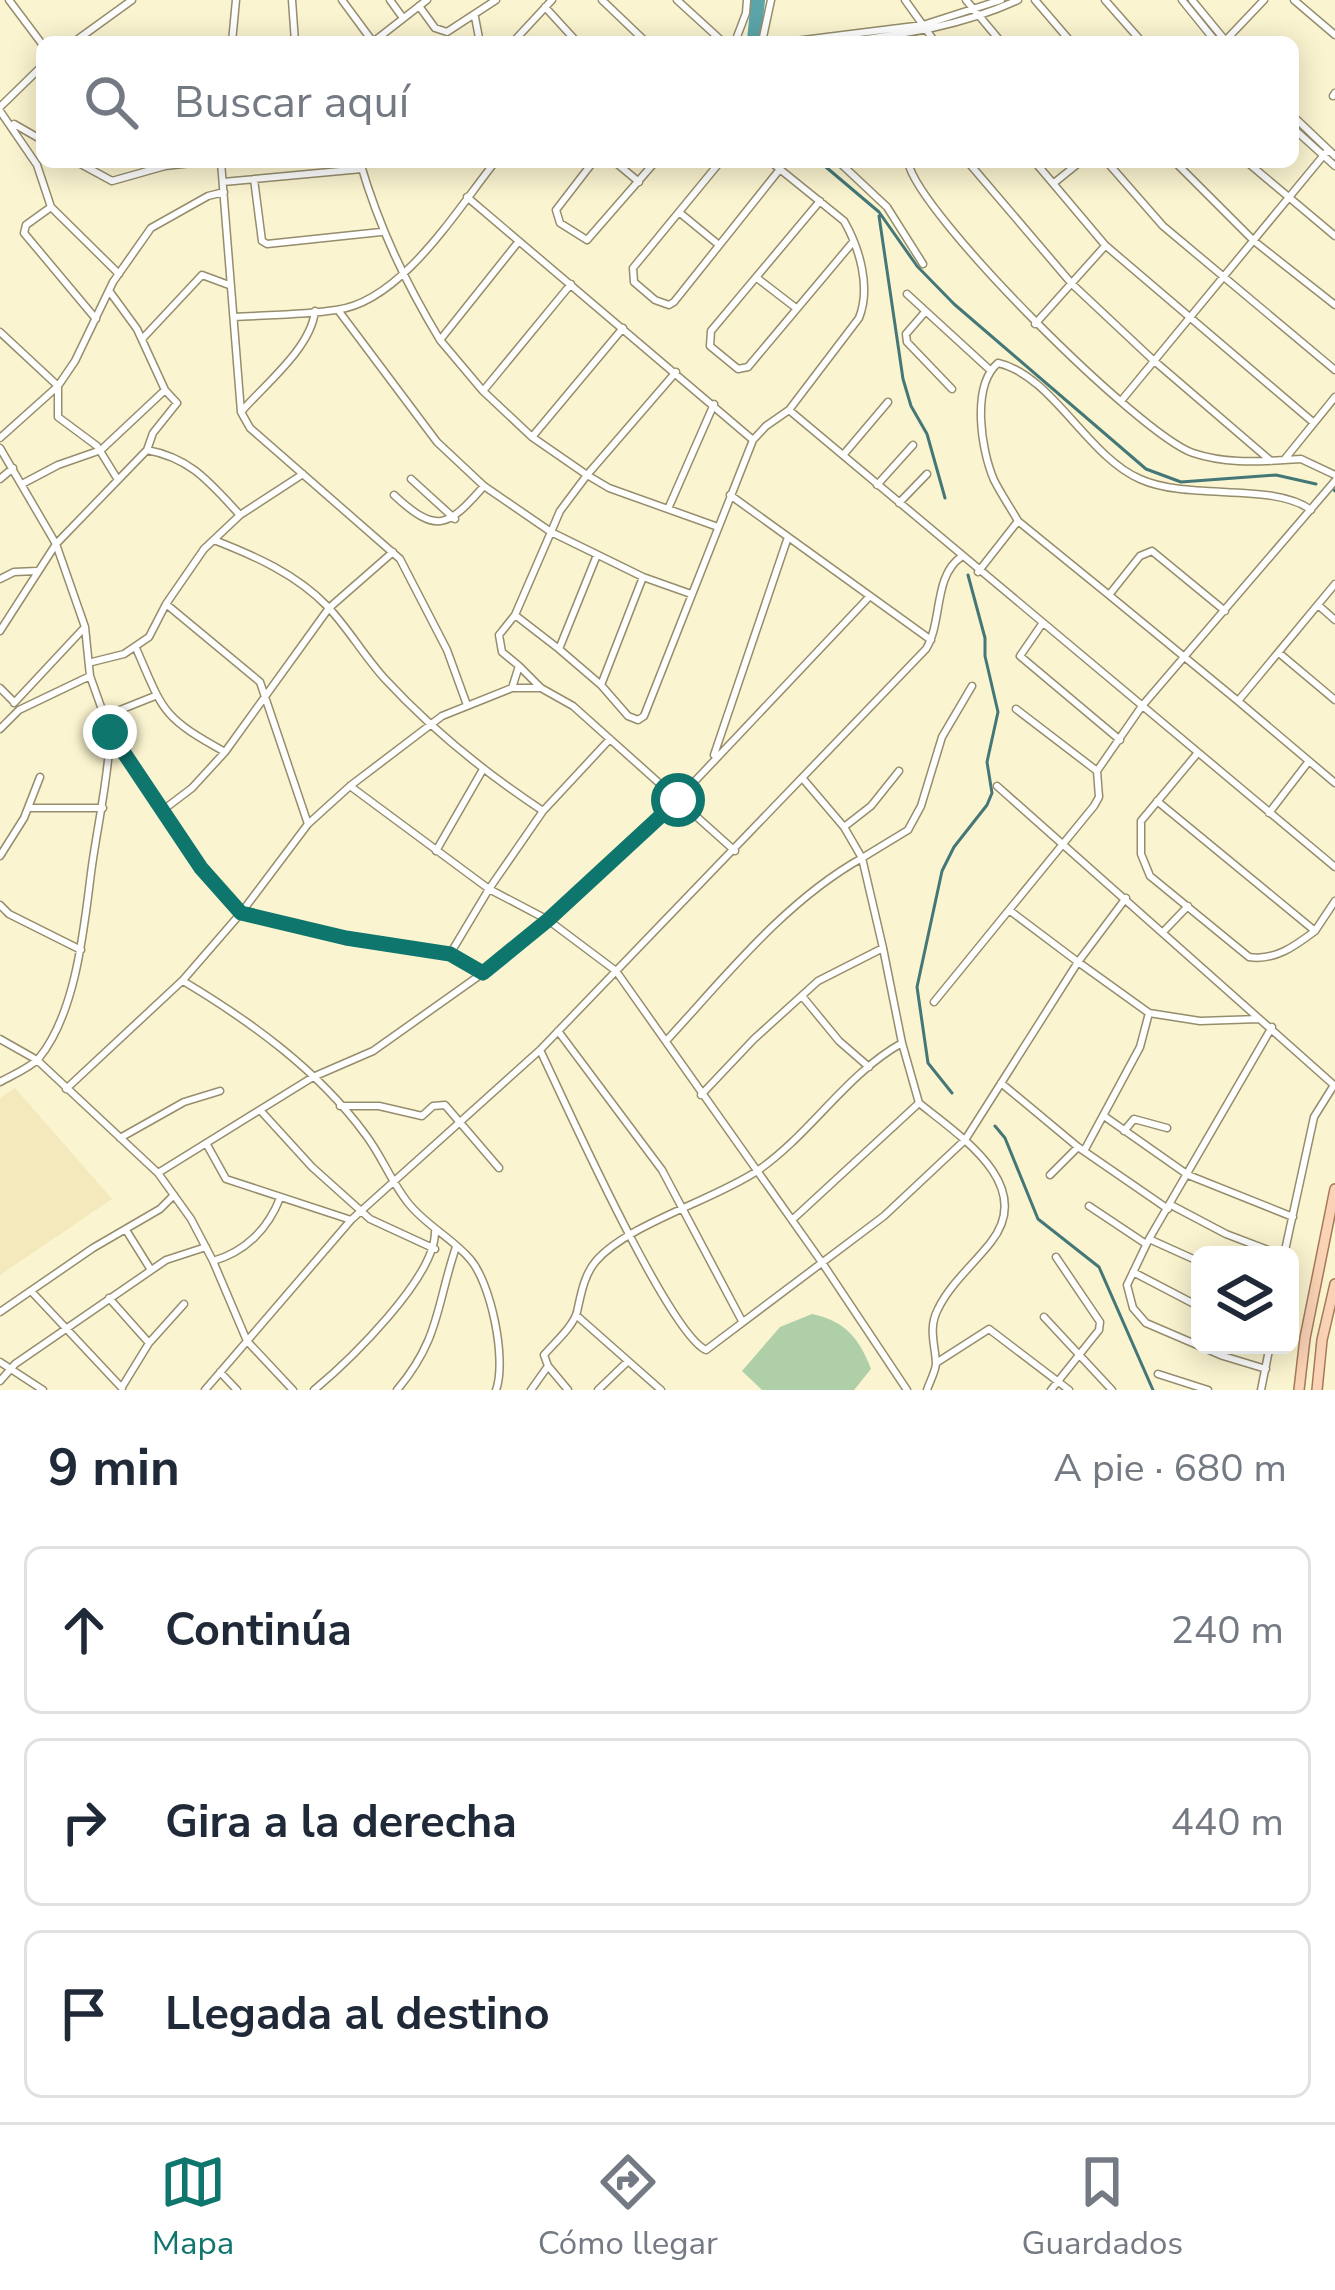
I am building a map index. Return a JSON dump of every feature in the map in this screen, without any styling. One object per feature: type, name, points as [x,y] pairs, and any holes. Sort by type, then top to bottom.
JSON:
[{"type":"main road","points":[[1299,1390],[1304,1337],[1335,1190]]},
{"type":"main road","points":[[1317,1390],[1335,1284]]},
{"type":"street","points":[[9,0],[36,36]]},
{"type":"street","points":[[82,36],[132,0]]},
{"type":"street","points":[[233,36],[236,0]]},
{"type":"street","points":[[292,0],[295,36]]},
{"type":"street","points":[[342,0],[369,36]]},
{"type":"street","points":[[390,0],[403,18]]},
{"type":"street","points":[[380,36],[427,0]]},
{"type":"street","points":[[418,6],[443,32],[496,0]]},
{"type":"street","points":[[519,36],[552,0]]},
{"type":"street","points":[[602,0],[640,36]]},
{"type":"street","points":[[677,0],[716,36]]},
{"type":"street","points":[[737,36],[746,0]]},
{"type":"street","points":[[764,36],[771,0]]},
{"type":"street","points":[[905,0],[931,36]]},
{"type":"street","points":[[966,0],[996,36]]},
{"type":"street","points":[[978,15],[1001,0]]},
{"type":"street","points":[[879,36],[978,15],[1018,0]]},
{"type":"street","points":[[1035,0],[1066,36]]},
{"type":"street","points":[[1106,0],[1137,36]]},
{"type":"street","points":[[1182,0],[1217,36]]},
{"type":"street","points":[[1192,0],[1219,36]]},
{"type":"street","points":[[1229,36],[1264,0]]},
{"type":"street","points":[[1294,0],[1335,35]]},
{"type":"street","points":[[545,8],[571,36]]},
{"type":"street","points":[[474,16],[477,36]]},
{"type":"street","points":[[846,36],[925,28]]},
{"type":"street","points":[[36,72],[0,109],[36,163]]},
{"type":"street","points":[[11,122],[36,137]]},
{"type":"street","points":[[1299,123],[1335,166]]},
{"type":"street","points":[[1299,132],[1328,154]]},
{"type":"street","points":[[1121,401],[1328,154]]},
{"type":"street","points":[[38,168],[51,207],[118,274]]},
{"type":"street","points":[[88,168],[112,181],[158,168]]},
{"type":"street","points":[[222,168],[241,412],[250,428],[393,552],[412,575],[467,705]]},
{"type":"street","points":[[223,182],[338,168]]},
{"type":"street","points":[[362,168],[401,277],[440,340],[483,391],[532,436],[609,488],[718,527]]},
{"type":"street","points":[[234,317],[338,310],[369,300],[401,277],[490,168]]},
{"type":"street","points":[[588,168],[556,210],[560,223],[582,239],[591,238],[651,168]]},
{"type":"street","points":[[622,168],[639,182]]},
{"type":"street","points":[[515,615],[601,685],[628,716],[638,720],[644,716],[753,440],[789,410],[859,318],[866,301],[854,242],[844,221],[779,169],[674,302],[655,300],[634,282],[632,268],[715,168]]},
{"type":"street","points":[[845,168],[887,207],[923,263]]},
{"type":"street","points":[[911,168],[928,199],[1035,324],[1160,436],[1192,453],[1239,462],[1301,459],[1335,478],[1142,706],[1097,771],[1099,797],[934,1001]]},
{"type":"street","points":[[973,168],[1072,284],[1271,461]]},
{"type":"street","points":[[1040,168],[1106,245],[1314,423]]},
{"type":"street","points":[[1054,183],[1073,168]]},
{"type":"street","points":[[1113,168],[1163,226],[1335,370]]},
{"type":"street","points":[[1181,168],[1254,241],[1335,305]]},
{"type":"street","points":[[1254,168],[1335,236]]},
{"type":"street","points":[[254,179],[262,241],[267,244],[382,232]]},
{"type":"street","points":[[0,438],[58,386],[118,274],[151,228],[224,192]]},
{"type":"street","points":[[467,197],[753,440]]},
{"type":"street","points":[[820,201],[709,337],[710,346],[738,369],[748,367],[854,242]]},
{"type":"street","points":[[51,207],[26,225],[24,233],[96,319]]},
{"type":"street","points":[[679,213],[719,245]]},
{"type":"street","points":[[440,340],[519,241]]},
{"type":"street","points":[[1035,324],[1106,245]]},
{"type":"street","points":[[141,339],[202,275],[229,285]]},
{"type":"street","points":[[757,278],[796,308]]},
{"type":"street","points":[[483,391],[571,284]]},
{"type":"street","points":[[0,631],[56,544],[147,450],[153,433],[176,407],[110,292]]},
{"type":"street","points":[[907,294],[990,370]]},
{"type":"street","points":[[338,310],[437,442],[484,486],[551,532],[692,595]]},
{"type":"street","points":[[241,412],[314,325],[315,311]]},
{"type":"street","points":[[925,312],[906,334],[907,342],[952,389]]},
{"type":"street","points":[[532,436],[623,328]]},
{"type":"street","points":[[0,332],[58,386],[58,417],[101,450],[118,480]]},
{"type":"street","points":[[1311,510],[1288,499],[1180,491],[1140,479],[1096,447],[1021,373],[1003,363],[990,370],[982,403],[985,448],[994,479],[1018,521],[1335,783]]},
{"type":"street","points":[[676,372],[560,511],[498,644],[541,688],[573,706],[735,850]]},
{"type":"street","points":[[22,484],[101,450],[165,390]]},
{"type":"street","points":[[1284,460],[1335,398]]},
{"type":"street","points":[[844,454],[888,402]]},
{"type":"street","points":[[668,509],[714,404]]},
{"type":"street","points":[[789,410],[1335,867]]},
{"type":"street","points":[[877,485],[913,446]]},
{"type":"street","points":[[0,448],[56,544],[86,627],[90,676],[110,732],[212,883],[241,913],[346,938],[450,954],[483,973]]},
{"type":"street","points":[[147,450],[189,464],[240,515]]},
{"type":"street","points":[[0,479],[13,468]]},
{"type":"street","points":[[92,662],[136,648],[149,637],[166,604],[214,540],[240,515],[303,474]]},
{"type":"street","points":[[899,503],[927,474]]},
{"type":"street","points":[[411,479],[455,519]]},
{"type":"street","points":[[394,495],[422,520],[455,519],[484,486]]},
{"type":"street","points":[[730,495],[931,640]]},
{"type":"street","points":[[978,572],[1018,521]]},
{"type":"street","points":[[713,758],[788,539]]},
{"type":"street","points":[[214,540],[281,570],[329,608],[382,676],[429,724],[482,771],[543,811]]},
{"type":"street","points":[[1108,595],[1140,556],[1153,551],[1225,611]]},
{"type":"street","points":[[163,810],[192,788],[225,752],[329,608],[393,552]]},
{"type":"street","points":[[559,649],[597,555]]},
{"type":"street","points":[[205,1390],[351,1220],[540,1051],[804,780],[931,640],[938,626],[945,575],[961,557]]},
{"type":"street","points":[[0,579],[14,572],[37,571]]},
{"type":"street","points":[[601,685],[643,577]]},
{"type":"street","points":[[1238,701],[1335,584]]},
{"type":"street","points":[[158,1173],[313,1077],[373,1051],[483,973],[678,800],[870,596]]},
{"type":"street","points":[[166,604],[260,682],[308,824]]},
{"type":"street","points":[[1318,605],[1335,620]]},
{"type":"street","points":[[1042,624],[1020,656],[1120,740]]},
{"type":"street","points":[[0,729],[86,627]]},
{"type":"street","points":[[136,648],[169,717],[225,752]]},
{"type":"street","points":[[1279,652],[1335,700]]},
{"type":"street","points":[[512,688],[519,666]]},
{"type":"street","points":[[16,706],[90,676]]},
{"type":"street","points":[[666,1041],[815,890],[908,830],[921,806],[942,737],[972,686]]},
{"type":"street","points":[[0,688],[16,706]]},
{"type":"street","points":[[66,1089],[182,980],[241,913],[308,824],[350,786],[429,724],[512,688],[541,688]]},
{"type":"street","points":[[105,716],[155,696]]},
{"type":"street","points":[[1016,709],[1097,771]]},
{"type":"street","points":[[0,1082],[38,1060],[65,1005],[81,950],[110,732]]},
{"type":"street","points":[[450,954],[543,811],[610,739]]},
{"type":"street","points":[[1197,754],[1142,821],[1141,854],[1150,876],[1257,959],[1289,950],[1315,931],[1335,901]]},
{"type":"street","points":[[1269,813],[1309,761]]},
{"type":"street","points":[[436,851],[482,771]]},
{"type":"street","points":[[844,827],[871,806],[898,771]]},
{"type":"street","points":[[0,856],[40,777]]},
{"type":"street","points":[[804,780],[844,827],[862,858],[919,1103],[964,1140],[998,1178],[1006,1214],[993,1240],[938,1308],[931,1338],[936,1364],[926,1390]]},
{"type":"street","points":[[350,786],[489,889],[548,920],[616,971],[907,1390]]},
{"type":"street","points":[[997,786],[1335,1086],[1314,1117],[1285,1246]]},
{"type":"street","points":[[1157,801],[1315,931]]},
{"type":"street","points":[[27,808],[103,808]]},
{"type":"street","points":[[540,1051],[630,1236],[698,1346],[706,1350],[884,1216],[964,1140],[1078,962],[1126,898]]},
{"type":"street","points":[[0,905],[81,950]]},
{"type":"street","points":[[1164,931],[1188,906]]},
{"type":"street","points":[[1009,910],[1149,1013],[1200,1021],[1263,1018]]},
{"type":"street","points":[[0,926],[9,914]]},
{"type":"street","points":[[701,1095],[802,995],[832,971],[883,948]]},
{"type":"street","points":[[182,980],[285,1050],[313,1077],[365,1133],[392,1180],[435,1232],[483,1277],[500,1356],[496,1390]]},
{"type":"street","points":[[802,995],[839,1041],[869,1067]]},
{"type":"street","points":[[1050,1175],[1081,1149],[1104,1116],[1140,1047],[1149,1013]]},
{"type":"street","points":[[1266,1369],[1146,1323],[1133,1308],[1127,1285],[1147,1242],[1272,1027]]},
{"type":"street","points":[[558,1030],[662,1170],[742,1322]]},
{"type":"street","points":[[0,1039],[38,1060],[158,1173],[206,1247],[247,1341],[292,1390]]},
{"type":"street","points":[[568,1390],[544,1355],[577,1315],[584,1282],[597,1260],[630,1236],[756,1172],[869,1067],[902,1043]]},
{"type":"street","points":[[1001,1083],[1081,1149],[1170,1207],[1258,1246]]},
{"type":"street","points":[[120,1138],[184,1102],[220,1091]]},
{"type":"street","points":[[792,1220],[919,1103]]},
{"type":"street","points":[[340,1106],[379,1106],[422,1116],[440,1104],[499,1168]]},
{"type":"street","points":[[260,1110],[312,1167],[382,1226],[435,1249]]},
{"type":"street","points":[[1104,1116],[1187,1175],[1293,1217]]},
{"type":"street","points":[[1124,1131],[1137,1118],[1167,1128]]},
{"type":"street","points":[[206,1143],[226,1179],[351,1220]]},
{"type":"street","points":[[0,1312],[175,1196]]},
{"type":"street","points":[[213,1261],[233,1255],[257,1235],[280,1198]]},
{"type":"street","points":[[1089,1206],[1147,1242],[1191,1259]]},
{"type":"street","points":[[126,1230],[151,1270]]},
{"type":"street","points":[[314,1390],[388,1318],[435,1249],[435,1232]]},
{"type":"street","points":[[0,1381],[65,1328],[166,1260],[206,1247]]},
{"type":"street","points":[[397,1390],[418,1366],[431,1340],[456,1247]]},
{"type":"street","points":[[1051,1390],[1099,1330],[1100,1322],[1056,1257]]},
{"type":"street","points":[[1132,1272],[1191,1302]]},
{"type":"street","points":[[31,1291],[122,1389],[149,1343],[184,1304]]},
{"type":"street","points":[[109,1298],[149,1343]]},
{"type":"street","points":[[577,1315],[662,1390]]},
{"type":"street","points":[[1044,1317],[1112,1390]]},
{"type":"street","points":[[936,1364],[989,1329],[1069,1390]]},
{"type":"street","points":[[1261,1390],[1268,1354]]},
{"type":"street","points":[[0,1362],[43,1390]]},
{"type":"street","points":[[598,1390],[627,1362]]},
{"type":"street","points":[[531,1390],[548,1366]]},
{"type":"street","points":[[220,1372],[238,1390]]},
{"type":"street","points":[[1159,1374],[1208,1390]]},
{"type":"street","points":[[890,1390],[897,1376]]},
{"type":"shaded area","points":[[15,1088],[112,1199],[0,1275],[0,1098]]},
{"type":"green space","points":[[812,1314],[849,1332],[871,1369],[854,1390],[762,1390],[742,1371],[780,1327]]},
{"type":"waterway","points":[[754,36],[758,0]]},
{"type":"waterway","points":[[827,168],[879,212],[917,266],[954,304],[1146,469],[1181,482],[1276,475],[1316,484]]},
{"type":"waterway","points":[[879,216],[903,379],[927,434],[945,498]]},
{"type":"waterway","points":[[952,1093],[928,1063],[917,987],[942,871],[992,793],[987,762],[998,712],[968,575]]},
{"type":"waterway","points":[[995,1126],[1005,1138],[1038,1219],[1099,1267],[1153,1390]]},
{"type":"route","points":[[110,732],[201,868],[241,913],[346,938],[450,954],[483,973],[678,800]]}]
